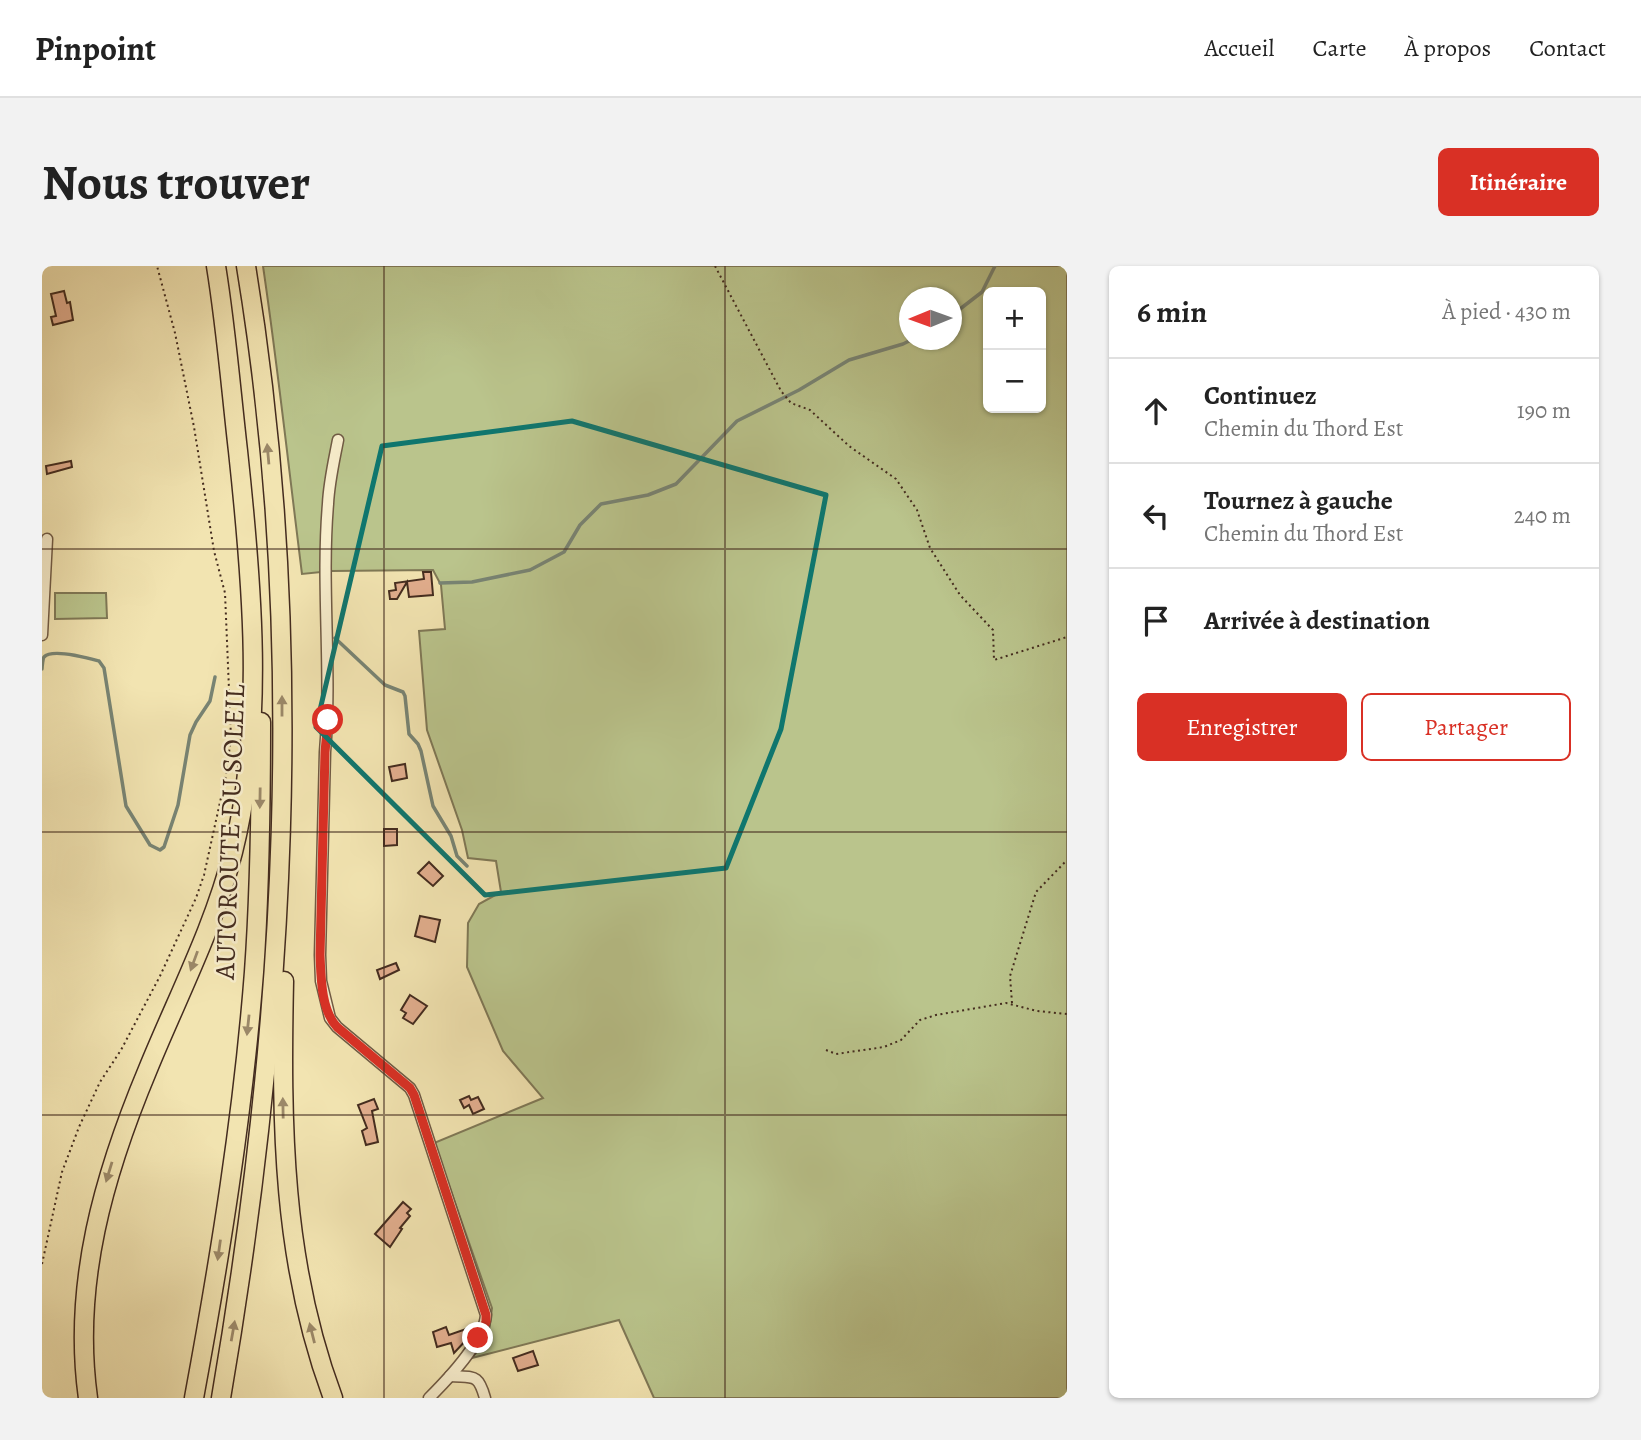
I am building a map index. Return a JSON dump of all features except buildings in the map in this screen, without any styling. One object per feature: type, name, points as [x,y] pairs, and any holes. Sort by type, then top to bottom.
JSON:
[{"type":"highway","points":[[89,1398],[85,1308],[88,1269],[97,1218],[118,1143],[189,976],[232,854],[242,809],[252,706],[244,512],[216,266]]},
{"type":"highway","name":"AUTOROUTE DU SOLEIL","points":[[194,1398],[212,1301],[238,1123],[254,972],[260,855],[261,671],[258,591],[245,431],[223,266]]},
{"type":"highway","name":"AUTOROUTE DU SOLEIL","points":[[221,1398],[240,1285],[255,1165],[273,988],[282,848],[282,659],[275,522],[263,393],[246,266]]},
{"type":"highway","points":[[282,848],[282,1062],[288,1207],[307,1313],[333,1398]]},
{"type":"street","points":[[338,440],[328,503],[325,576],[328,720],[324,779],[321,981],[332,1023],[410,1088],[414,1095],[486,1315],[483,1328],[450,1376],[429,1398]]},
{"type":"street","points":[[42,635],[47,539]]},
{"type":"street","points":[[450,1376],[475,1378],[480,1381],[485,1398]]},
{"type":"path","points":[[42,1264],[62,1172],[79,1126],[100,1082],[121,1050],[160,976],[197,898],[229,759],[231,738],[225,593],[214,551],[175,333],[157,266]]},
{"type":"path","points":[[715,266],[791,403],[810,410],[849,446],[897,479],[917,510],[930,548],[960,594],[993,630],[994,660],[1067,637]]},
{"type":"path","points":[[1012,1004],[1010,976],[1036,892],[1067,860]]},
{"type":"path","points":[[826,1050],[836,1054],[884,1047],[901,1040],[920,1020],[1006,1003],[1037,1012],[1067,1014]]},
{"type":"highlighted area","points":[[572,421],[826,495],[781,729],[726,868],[485,895],[316,727],[382,446]]},
{"type":"green space","points":[[263,266],[1067,266],[1067,1398],[654,1398],[619,1320],[472,1358],[488,1338],[492,1308],[434,1143],[543,1098],[503,1051],[467,967],[468,923],[479,904],[501,892],[496,861],[468,858],[462,830],[427,730],[419,631],[445,629],[441,585],[433,570],[331,571],[302,574]]},
{"type":"green space","points":[[55,593],[106,593],[107,618],[55,619]]},
{"type":"waterway","points":[[962,307],[982,292],[995,266]]},
{"type":"waterway","points":[[440,583],[472,582],[530,570],[564,552],[580,525],[601,504],[648,495],[676,484],[737,421],[799,390],[849,360],[899,345]]},
{"type":"waterway","points":[[335,638],[385,685],[403,692],[409,734],[421,751],[433,806],[451,836],[457,856],[467,866]]},
{"type":"waterway","points":[[42,669],[44,657],[54,653],[99,661],[104,668],[126,806],[150,845],[160,850],[164,847],[178,805],[190,735],[210,701],[215,677]]},
{"type":"route","points":[[328,720],[325,752],[321,981],[332,1023],[410,1088],[414,1095],[486,1315],[486,1322],[478,1338]]}]
